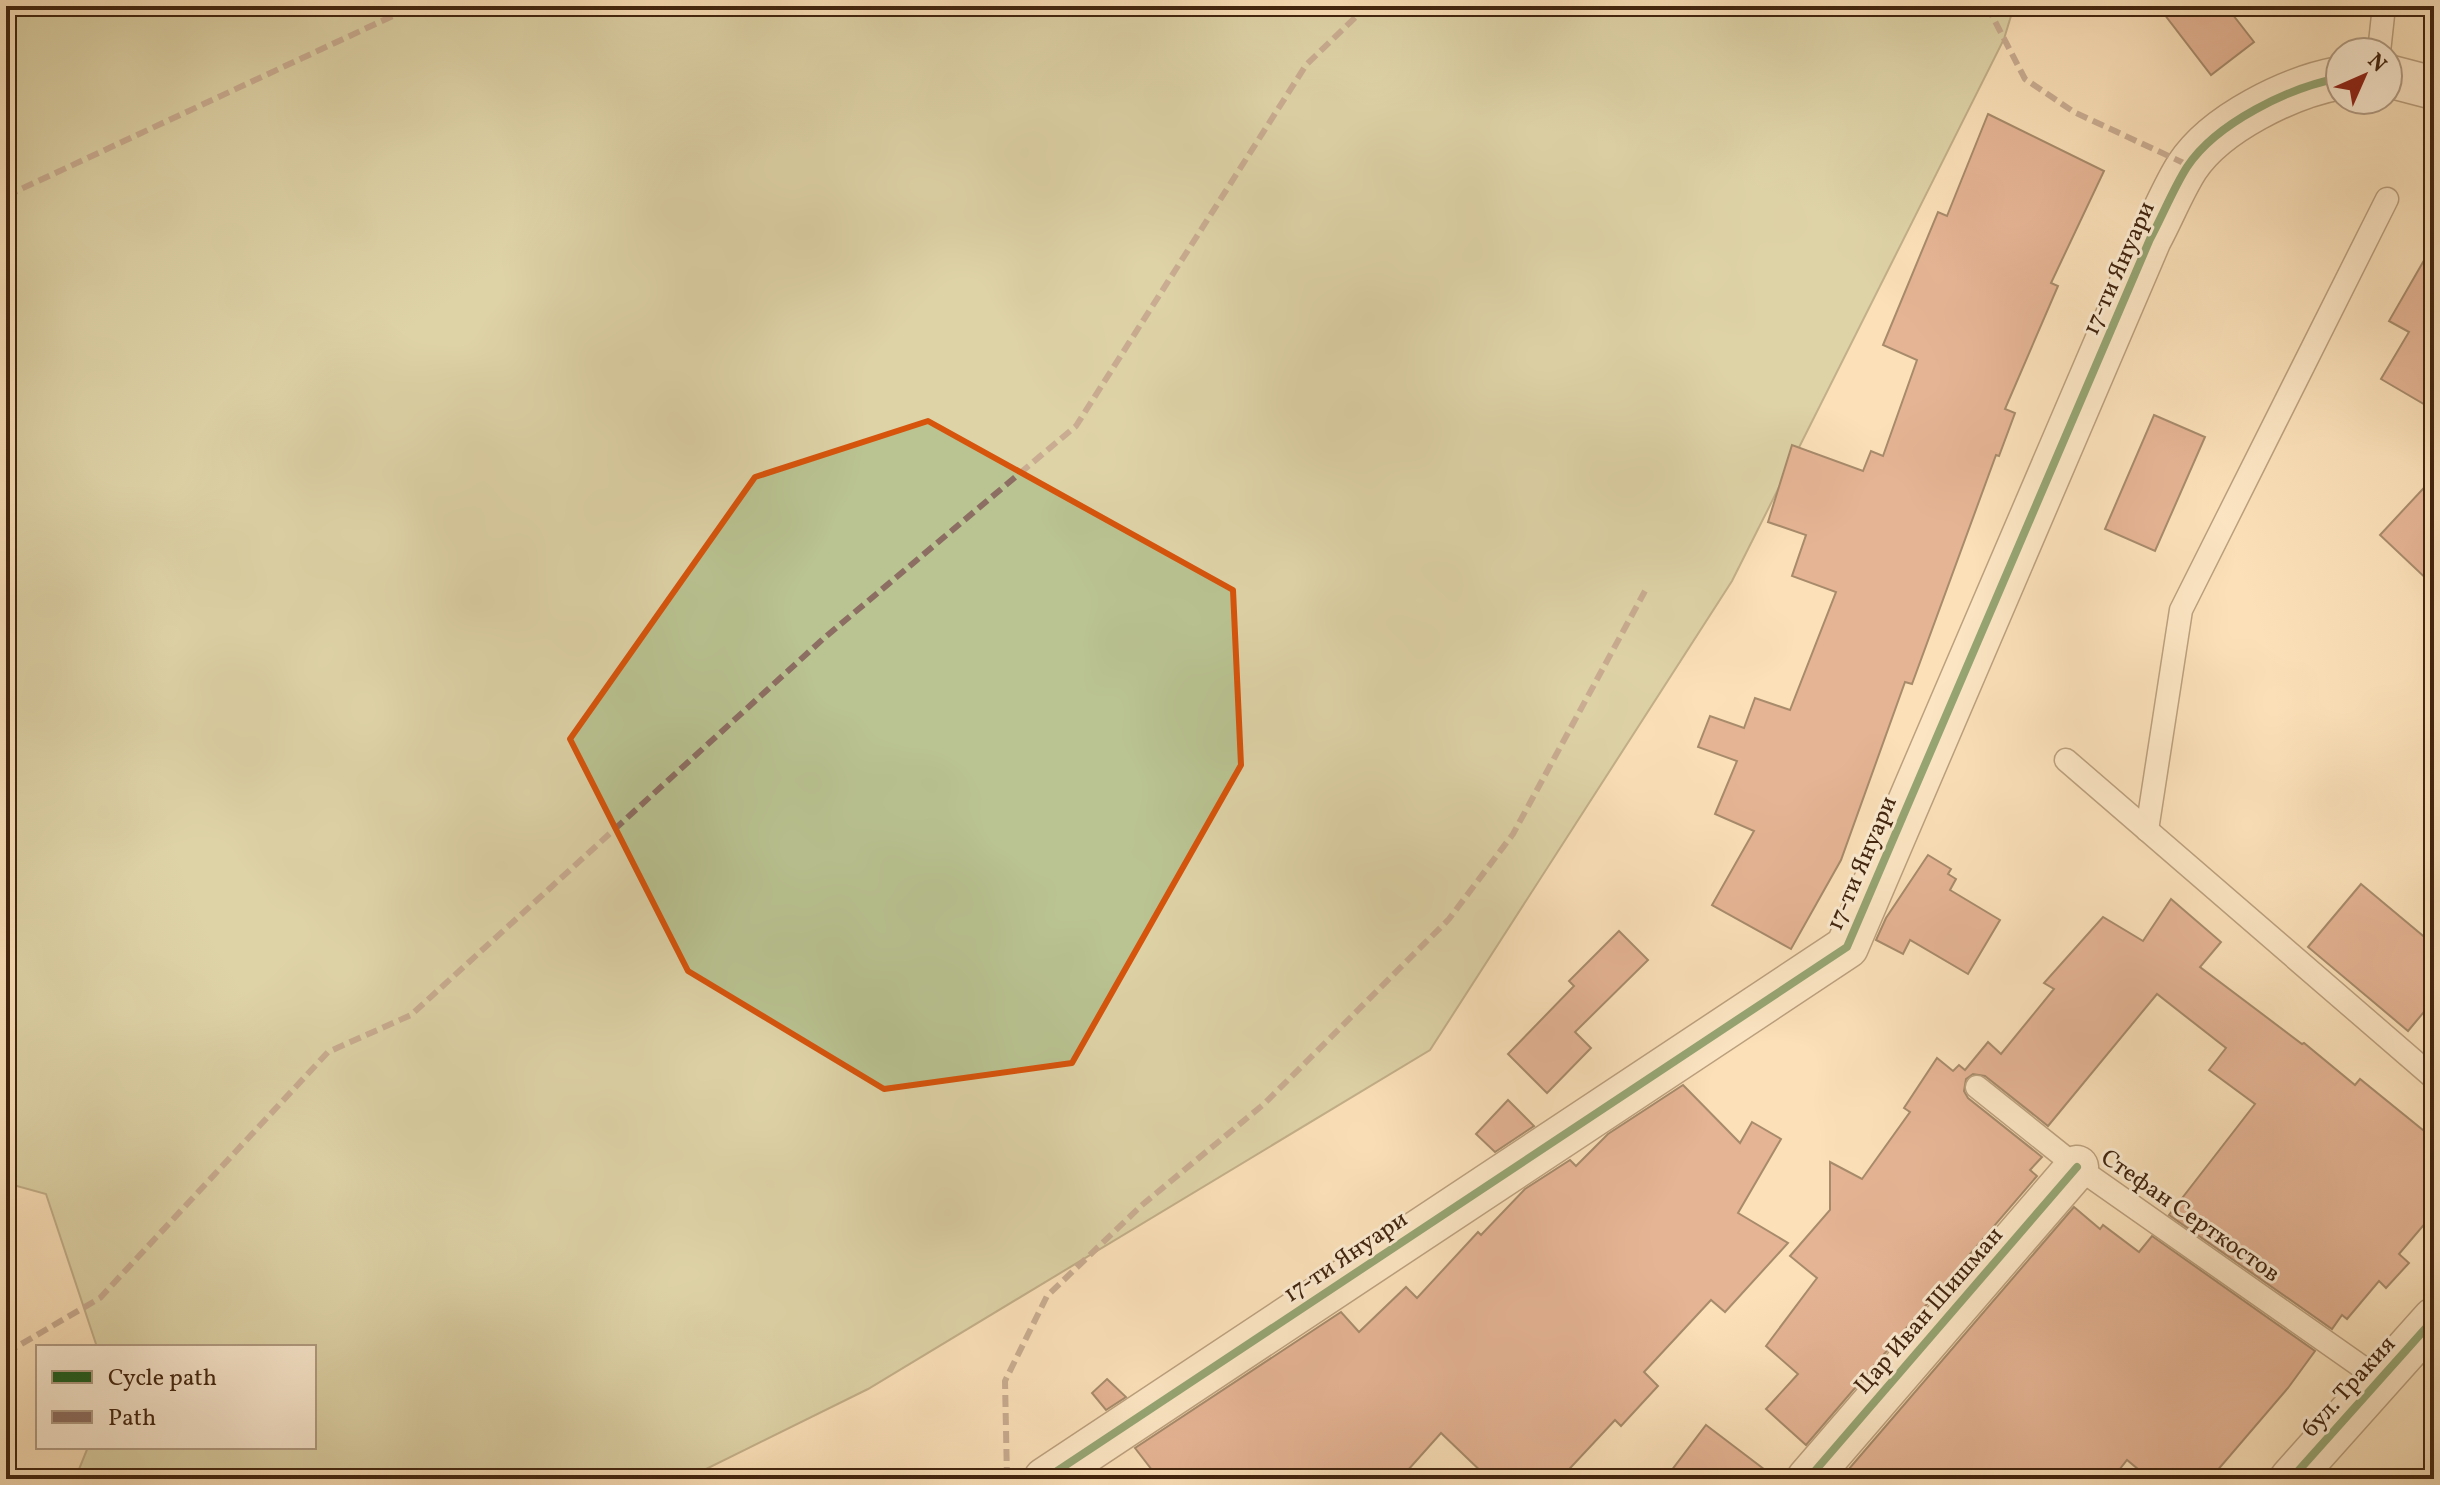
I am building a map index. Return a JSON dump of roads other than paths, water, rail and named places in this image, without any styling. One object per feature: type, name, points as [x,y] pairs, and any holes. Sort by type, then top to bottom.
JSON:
[{"type":"street","points":[[2404,80],[2434,88]]},
{"type":"street","name":"17-ти Януари","points":[[1045,1479],[1847,947],[2150,239],[2188,165],[2213,140],[2249,113],[2279,96],[2324,81]]},
{"type":"street","name":"Цар Иван Шишман","points":[[1808,1479],[2077,1167]]},
{"type":"street","name":"бул. Тракия","points":[[2291,1479],[2434,1319]]},
{"type":"lane","points":[[2381,36],[2384,6]]},
{"type":"lane","points":[[2147,830],[2181,610],[2387,199]]},
{"type":"lane","points":[[2066,760],[2434,1078]]},
{"type":"lane","name":"Стефан Серткостов","points":[[1977,1087],[2077,1167],[2379,1379]]}]
